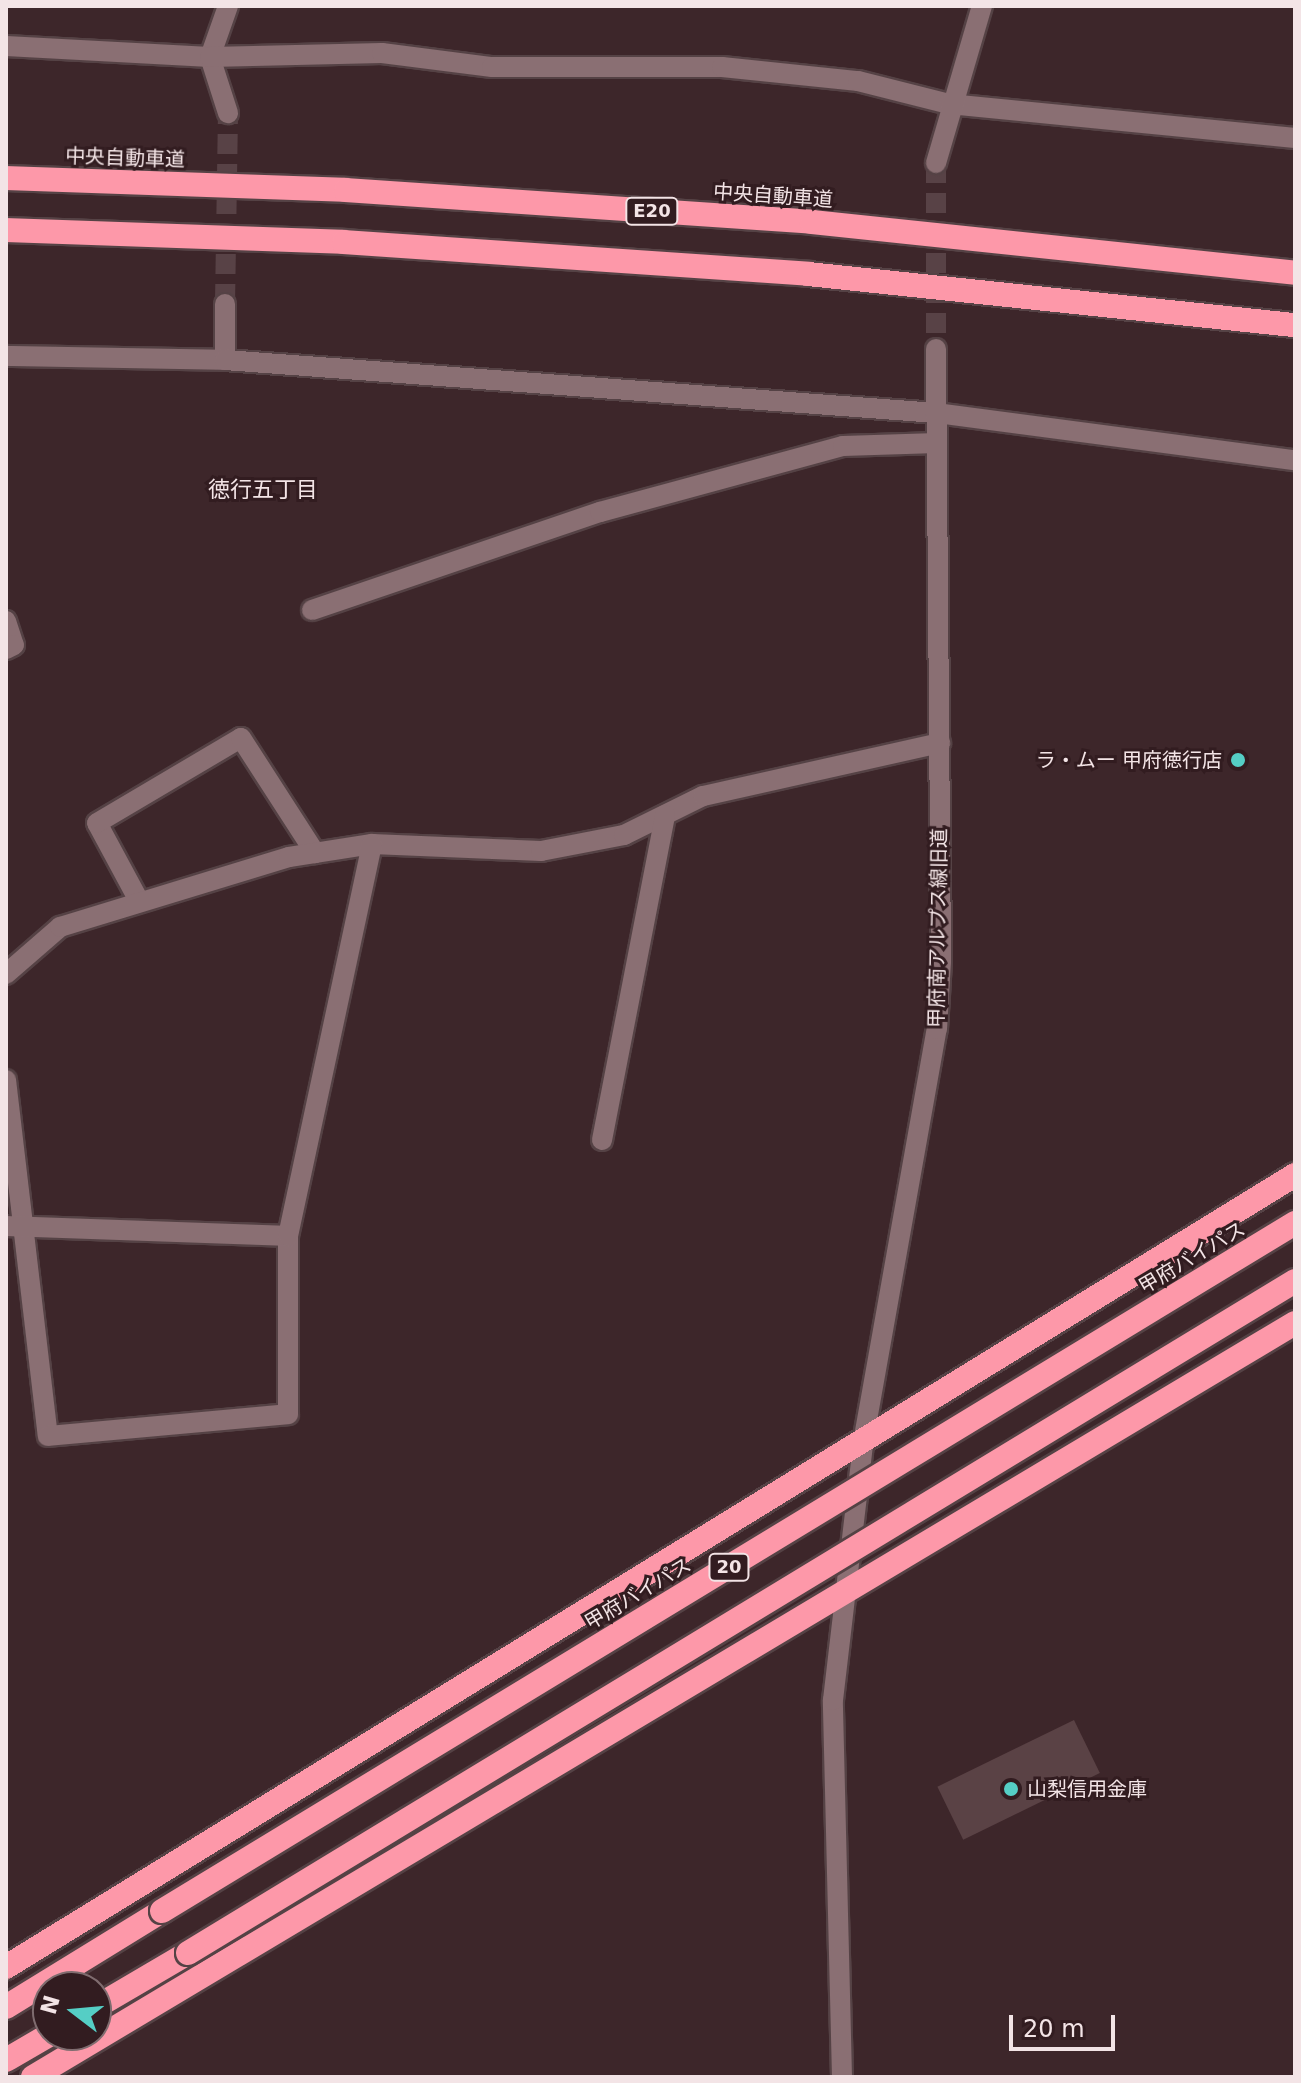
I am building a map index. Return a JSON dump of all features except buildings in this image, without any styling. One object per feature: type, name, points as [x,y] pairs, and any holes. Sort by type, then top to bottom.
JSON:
[{"type":"highway","name":"中央自動車道","points":[[6,178],[346,190],[812,222],[1295,273]]},
{"type":"highway","points":[[6,230],[344,242],[808,274],[1295,325]]},
{"type":"highway","points":[[6,1967],[864,1437],[1295,1175]]},
{"type":"highway","name":"甲府バイパス","points":[[6,2007],[1295,1223]]},
{"type":"highway","name":"20","points":[[112,1998],[1295,1281]]},
{"type":"highway","points":[[33,2077],[844,1596],[1295,1323]]},
{"type":"highway","points":[[6,2060],[32,2045]]},
{"type":"street","points":[[228,6],[210,57],[228,113]]},
{"type":"street","points":[[936,163],[949,104],[982,6]]},
{"type":"street","points":[[6,46],[210,57],[382,53],[492,67],[722,67],[858,81],[949,104],[1295,138]]},
{"type":"street","points":[[225,304],[225,360]]},
{"type":"street","name":"甲府南アルプス線旧道","points":[[842,2077],[833,1700],[864,1437],[937,1029],[940,743],[936,349]]},
{"type":"street","points":[[6,356],[225,360],[936,413],[1295,460]]},
{"type":"street","points":[[312,610],[600,512],[843,446],[937,443]]},
{"type":"street","points":[[6,621],[14,645],[6,649]]},
{"type":"street","points":[[138,899],[97,823],[241,738],[315,853]]},
{"type":"street","points":[[6,974],[60,927],[138,899],[315,853],[372,844],[541,851],[624,835],[703,796],[940,743]]},
{"type":"street","points":[[602,1140],[665,815]]},
{"type":"street","points":[[6,1080],[13,1227],[48,1436],[288,1414],[288,1236],[372,844]]},
{"type":"street","points":[[13,1227],[288,1236]]},
{"type":"tunnel","points":[[225,304],[228,113]]},
{"type":"tunnel","points":[[936,163],[936,349]]},
{"type":"place","name":"ラ・ムー 甲府徳行店","points":[[1238,760]]},
{"type":"place","name":"山梨信用金庫","points":[[1011,1789]]},
{"type":"district","name":"徳行五丁目","points":[[263,490]]}]
